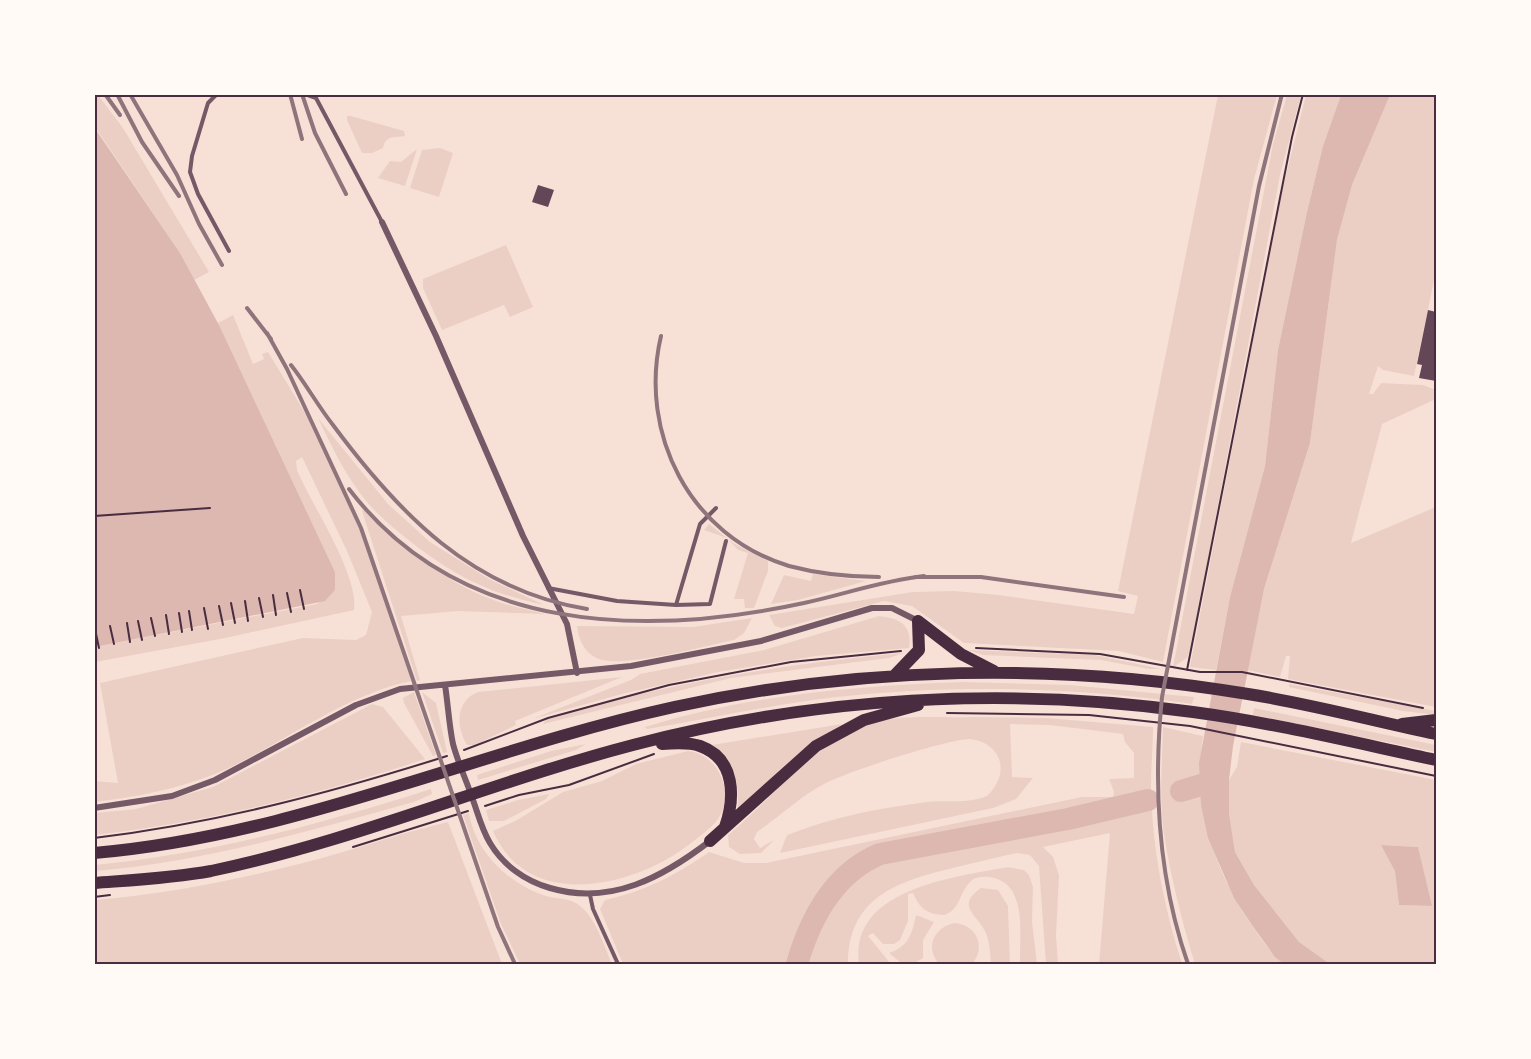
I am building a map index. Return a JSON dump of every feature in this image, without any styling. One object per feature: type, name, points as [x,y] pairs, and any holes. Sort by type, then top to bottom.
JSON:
[{"type":"highway","points":[[918,621],[953,648],[998,672]]},
{"type":"highway","points":[[894,676],[919,650],[918,621]]},
{"type":"highway","points":[[94,853],[162,846],[228,834],[673,708],[788,688],[894,676],[998,672],[1095,676],[1198,686],[1261,696],[1437,734]]},
{"type":"highway","points":[[710,841],[724,827],[746,812],[816,746],[842,730],[864,720],[946,698]]},
{"type":"highway","points":[[94,883],[207,872],[310,847],[482,790],[637,744],[780,714],[868,703],[946,698],[1033,698],[1193,712],[1256,722],[1437,760]]},
{"type":"highway","points":[[1392,726],[1437,720]]},
{"type":"highway","points":[[637,744],[694,744],[708,750],[719,759],[728,772],[732,786],[733,800],[724,827]]},
{"type":"street","points":[[382,222],[436,336],[547,588],[570,632],[577,674]]},
{"type":"street","points":[[94,808],[172,796],[215,780],[357,705],[400,689],[577,674],[631,666],[761,641],[872,608],[892,608],[918,621]]},
{"type":"street","points":[[445,685],[453,744],[491,845],[507,864],[540,885],[590,895],[625,889],[647,881],[679,864],[710,841]]},
{"type":"lane","points":[[217,94],[208,103],[192,156],[190,172],[198,194],[229,251]]},
{"type":"lane","points":[[305,94],[316,98],[382,222]]},
{"type":"lane","points":[[676,606],[700,524],[716,508]]},
{"type":"lane","points":[[547,588],[608,600],[676,606],[710,604],[726,542]]},
{"type":"lane","points":[[590,895],[593,909],[618,964]]},
{"type":"path","points":[[1187,670],[1292,137],[1303,94]]},
{"type":"path","points":[[94,516],[210,508]]},
{"type":"path","points":[[300,590],[304,609]]},
{"type":"path","points":[[287,593],[291,612]]},
{"type":"path","points":[[273,596],[276,615]]},
{"type":"path","points":[[260,598],[263,617]]},
{"type":"path","points":[[245,601],[248,621]]},
{"type":"path","points":[[231,603],[235,623]]},
{"type":"path","points":[[219,606],[223,625]]},
{"type":"path","points":[[204,609],[208,629]]},
{"type":"path","points":[[189,611],[192,630]]},
{"type":"path","points":[[179,613],[182,632]]},
{"type":"path","points":[[166,615],[170,634]]},
{"type":"path","points":[[151,618],[155,636]]},
{"type":"path","points":[[138,621],[142,640]]},
{"type":"path","points":[[127,623],[130,642]]},
{"type":"path","points":[[111,626],[114,644]]},
{"type":"path","points":[[95,629],[99,648]]},
{"type":"path","points":[[953,648],[1100,654],[1200,672],[1242,672],[1427,709]]},
{"type":"path","points":[[459,752],[560,714],[616,697],[729,672],[791,662],[919,650]]},
{"type":"path","points":[[942,713],[1089,715],[1190,726],[1437,776]]},
{"type":"path","points":[[440,819],[519,795],[569,785],[655,754]]},
{"type":"path","points":[[94,838],[179,828],[254,811],[361,783],[450,755]]},
{"type":"shaded area","points":[[94,95],[98,95],[123,128],[209,272],[194,280],[180,253],[95,127]]},
{"type":"shaded area","points":[[1218,95],[1277,95],[1254,179],[1163,662],[1119,651],[964,643],[912,606],[884,601],[782,628],[775,626],[769,615],[913,592],[954,591],[999,595],[1134,614],[1138,596],[1118,591]]},
{"type":"shaded area","points":[[1287,95],[1301,95],[1280,175],[1192,644],[1187,658],[1173,667],[1273,144]]},
{"type":"shaded area","points":[[1306,95],[1341,95],[1323,146],[1307,212],[1278,350],[1265,466],[1230,597],[1216,670],[1190,667],[1281,195]]},
{"type":"shaded area","points":[[1341,95],[1390,95],[1352,185],[1337,240],[1310,443],[1264,589],[1233,746],[1229,780],[1229,813],[1235,852],[1254,885],[1299,942],[1330,964],[1284,964],[1275,957],[1234,898],[1208,838],[1201,805],[1199,763],[1230,597],[1265,466],[1278,350],[1307,212],[1323,146]]},
{"type":"shaded area","points":[[1390,95],[1436,95],[1436,271],[1414,376],[1383,370],[1378,366],[1369,394],[1373,394],[1381,383],[1423,385],[1436,390],[1436,399],[1382,424],[1351,543],[1436,507],[1436,707],[1288,679],[1290,656],[1286,656],[1280,677],[1247,670],[1264,589],[1310,443],[1337,240],[1352,185]]},
{"type":"shaded area","points":[[347,116],[404,131],[405,136],[386,140],[383,148],[372,153],[362,153],[347,120]]},
{"type":"shaded area","points":[[94,127],[180,253],[220,327],[335,572],[335,590],[325,601],[95,647]]},
{"type":"shaded area","points":[[440,148],[453,153],[439,197],[410,188],[422,150]]},
{"type":"shaded area","points":[[417,149],[405,186],[378,178],[390,161],[401,162]]},
{"type":"shaded area","points":[[506,245],[533,307],[510,317],[504,305],[442,330],[423,288],[423,279]]},
{"type":"shaded area","points":[[233,315],[253,364],[264,359],[262,354],[268,352],[310,421],[345,492],[360,528],[411,681],[387,687],[342,706],[257,754],[218,773],[166,790],[95,802],[95,781],[118,783],[100,683],[303,638],[356,640],[366,635],[372,612],[347,551],[302,457],[296,461],[297,470],[342,559],[354,595],[354,610],[220,639],[95,662],[95,647],[317,604],[335,590],[335,572],[218,323]]},
{"type":"shaded area","points":[[318,418],[388,504],[430,542],[489,579],[544,605],[505,595],[454,572],[395,529],[383,519],[356,488],[338,459]]},
{"type":"shaded area","points":[[365,509],[409,549],[456,582],[497,601],[545,614],[458,611],[401,616],[420,680],[417,681],[362,511]]},
{"type":"shaded area","points":[[709,524],[726,538],[704,530]]},
{"type":"shaded area","points":[[728,539],[768,561],[768,571],[754,608],[745,608],[744,599],[734,599],[748,553],[738,550]]},
{"type":"shaded area","points":[[813,574],[866,581],[798,600],[771,604],[784,575],[811,581]]},
{"type":"shaded area","points":[[879,616],[898,621],[907,628],[909,648],[816,656],[718,672],[622,694],[532,719],[631,680],[640,674],[764,650]]},
{"type":"shaded area","points":[[752,618],[744,633],[734,640],[627,661],[611,661],[594,656],[583,646],[577,626],[693,627]]},
{"type":"shaded area","points":[[968,650],[1095,655],[1161,669],[1101,660],[983,655]]},
{"type":"shaded area","points":[[904,653],[889,658],[731,678],[543,724],[546,720],[590,707],[679,685],[768,669]]},
{"type":"shaded area","points":[[622,677],[515,721],[516,725],[475,745],[467,745],[463,738],[460,723],[462,708],[470,696],[478,692]]},
{"type":"shaded area","points":[[962,682],[1070,685],[1194,697],[1192,704],[1059,691],[926,690],[813,700],[647,729],[645,727],[722,707],[802,694],[882,686]]},
{"type":"shaded area","points":[[1289,684],[1436,711],[1436,715],[1403,711],[1289,687]]},
{"type":"shaded area","points":[[414,692],[436,755],[433,756],[404,703],[403,698]]},
{"type":"shaded area","points":[[422,692],[436,703],[447,752],[443,753]]},
{"type":"shaded area","points":[[372,704],[383,707],[425,759],[262,806],[179,823],[95,835],[95,813],[136,809],[213,787]]},
{"type":"shaded area","points":[[1254,708],[1436,745],[1436,752],[1253,715]]},
{"type":"shaded area","points":[[920,717],[1047,718],[1153,727],[1151,787],[1154,832],[1165,899],[1182,964],[1099,964],[1110,833],[1043,847],[1053,857],[1059,875],[1056,936],[1058,964],[1046,964],[1039,866],[1030,855],[1017,853],[910,880],[878,897],[856,924],[850,942],[848,964],[623,964],[600,909],[605,900],[634,892],[660,881],[709,852],[744,863],[766,863],[1082,797],[1113,797],[1114,792],[1109,779],[1134,778],[1134,753],[1125,742],[1123,734],[1050,725],[1010,724],[1012,777],[1033,778],[1016,799],[993,808],[780,853],[787,835],[839,818],[909,804],[965,801],[987,796],[997,784],[1000,774],[997,755],[988,745],[979,741],[958,740],[874,764],[815,789],[757,832],[754,839],[760,848],[774,840],[761,853],[740,854],[729,847],[728,835],[812,757],[850,732],[871,723],[894,718]]},
{"type":"shaded area","points":[[842,724],[795,757],[737,812],[738,792],[734,775],[726,760],[712,745]]},
{"type":"shaded area","points":[[1163,727],[1203,736],[1201,784],[1203,808],[1215,853],[1234,897],[1247,918],[1269,949],[1284,964],[1195,964],[1177,900],[1162,821]]},
{"type":"shaded area","points":[[1241,742],[1436,780],[1436,964],[1330,964],[1299,942],[1254,885],[1235,852],[1229,813],[1229,780],[1237,767]],"holes":[[[1382,845],[1418,847],[1431,906],[1399,905],[1395,870]]]},
{"type":"shaded area","points":[[586,744],[576,750],[478,780],[477,775],[551,751]]},
{"type":"shaded area","points":[[688,751],[705,757],[718,771],[725,792],[723,809],[708,830],[668,858],[642,871],[613,880],[584,884],[557,882],[531,874],[509,857],[493,831],[517,820],[563,792],[602,781],[636,764]]},
{"type":"shaded area","points":[[431,789],[432,794],[414,802],[256,844],[136,867],[95,871],[95,865],[181,853],[307,826]]},
{"type":"shaded area","points":[[549,794],[546,799],[504,821],[489,821],[486,810],[518,800]]},
{"type":"shaded area","points":[[469,813],[478,840],[495,864],[506,874],[530,890],[574,902],[588,914],[598,930],[612,964],[520,964],[501,924],[463,815]]},
{"type":"shaded area","points":[[448,822],[502,964],[95,964],[95,900],[201,886],[254,875]]},
{"type":"shaded area","points":[[1381,845],[1418,847],[1432,906],[1399,905],[1395,871]]},
{"type":"shaded area","points":[[1008,867],[1024,870],[1029,875],[1033,887],[1032,922],[1037,964],[1020,964],[1019,914],[1012,891],[1005,883],[986,877],[972,880],[954,909],[944,915],[925,910],[913,893],[908,894],[908,921],[900,940],[894,944],[883,944],[873,933],[868,936],[891,964],[859,964],[860,938],[871,918],[888,903],[910,891],[935,882]]},
{"type":"shaded area","points":[[981,888],[998,890],[1008,906],[1010,964],[991,964],[987,936],[971,912],[969,901]]},
{"type":"shaded area","points":[[916,915],[934,922],[923,940],[923,958],[914,963],[901,963],[889,953],[901,947],[908,939]]},
{"type":"shaded area","points":[[954,923],[968,927],[977,938],[979,951],[972,964],[939,964],[932,952],[933,939],[936,934]]},
{"type":"building","points":[[538,185],[554,190],[548,207],[532,202]]},
{"type":"building","points":[[1428,310],[1436,312],[1436,381],[1419,378],[1422,365],[1417,364]]},
{"type":"waterway","points":[[1181,791],[1211,782]]},
{"type":"waterway","points":[[797,964],[809,930],[826,899],[849,873],[880,854],[1068,819],[1148,800]]},
{"type":"railway","points":[[105,94],[120,115]]},
{"type":"railway","points":[[117,94],[142,142],[179,196]]},
{"type":"railway","points":[[130,94],[177,175],[199,224],[222,265]]},
{"type":"railway","points":[[290,94],[302,139]]},
{"type":"railway","points":[[302,94],[315,133],[346,194]]},
{"type":"railway","points":[[1188,964],[1170,899],[1160,832],[1158,765],[1162,697],[1259,186],[1282,94]]},
{"type":"railway","points":[[247,308],[271,339]]},
{"type":"railway","points":[[267,333],[287,369],[361,528],[498,927],[515,964]]},
{"type":"railway","points":[[661,336],[656,373],[657,409],[665,444],[679,476],[699,506],[724,531],[754,552],[789,566],[834,574],[879,577]]},
{"type":"railway","points":[[291,365],[328,418],[384,489],[442,543],[473,566],[508,585],[546,599],[587,609]]},
{"type":"railway","points":[[349,489],[393,537],[444,572],[499,598],[557,613],[618,620],[680,620],[742,614],[804,603],[878,584],[924,576]]},
{"type":"railway","points":[[915,577],[981,577],[1124,597]]}]
